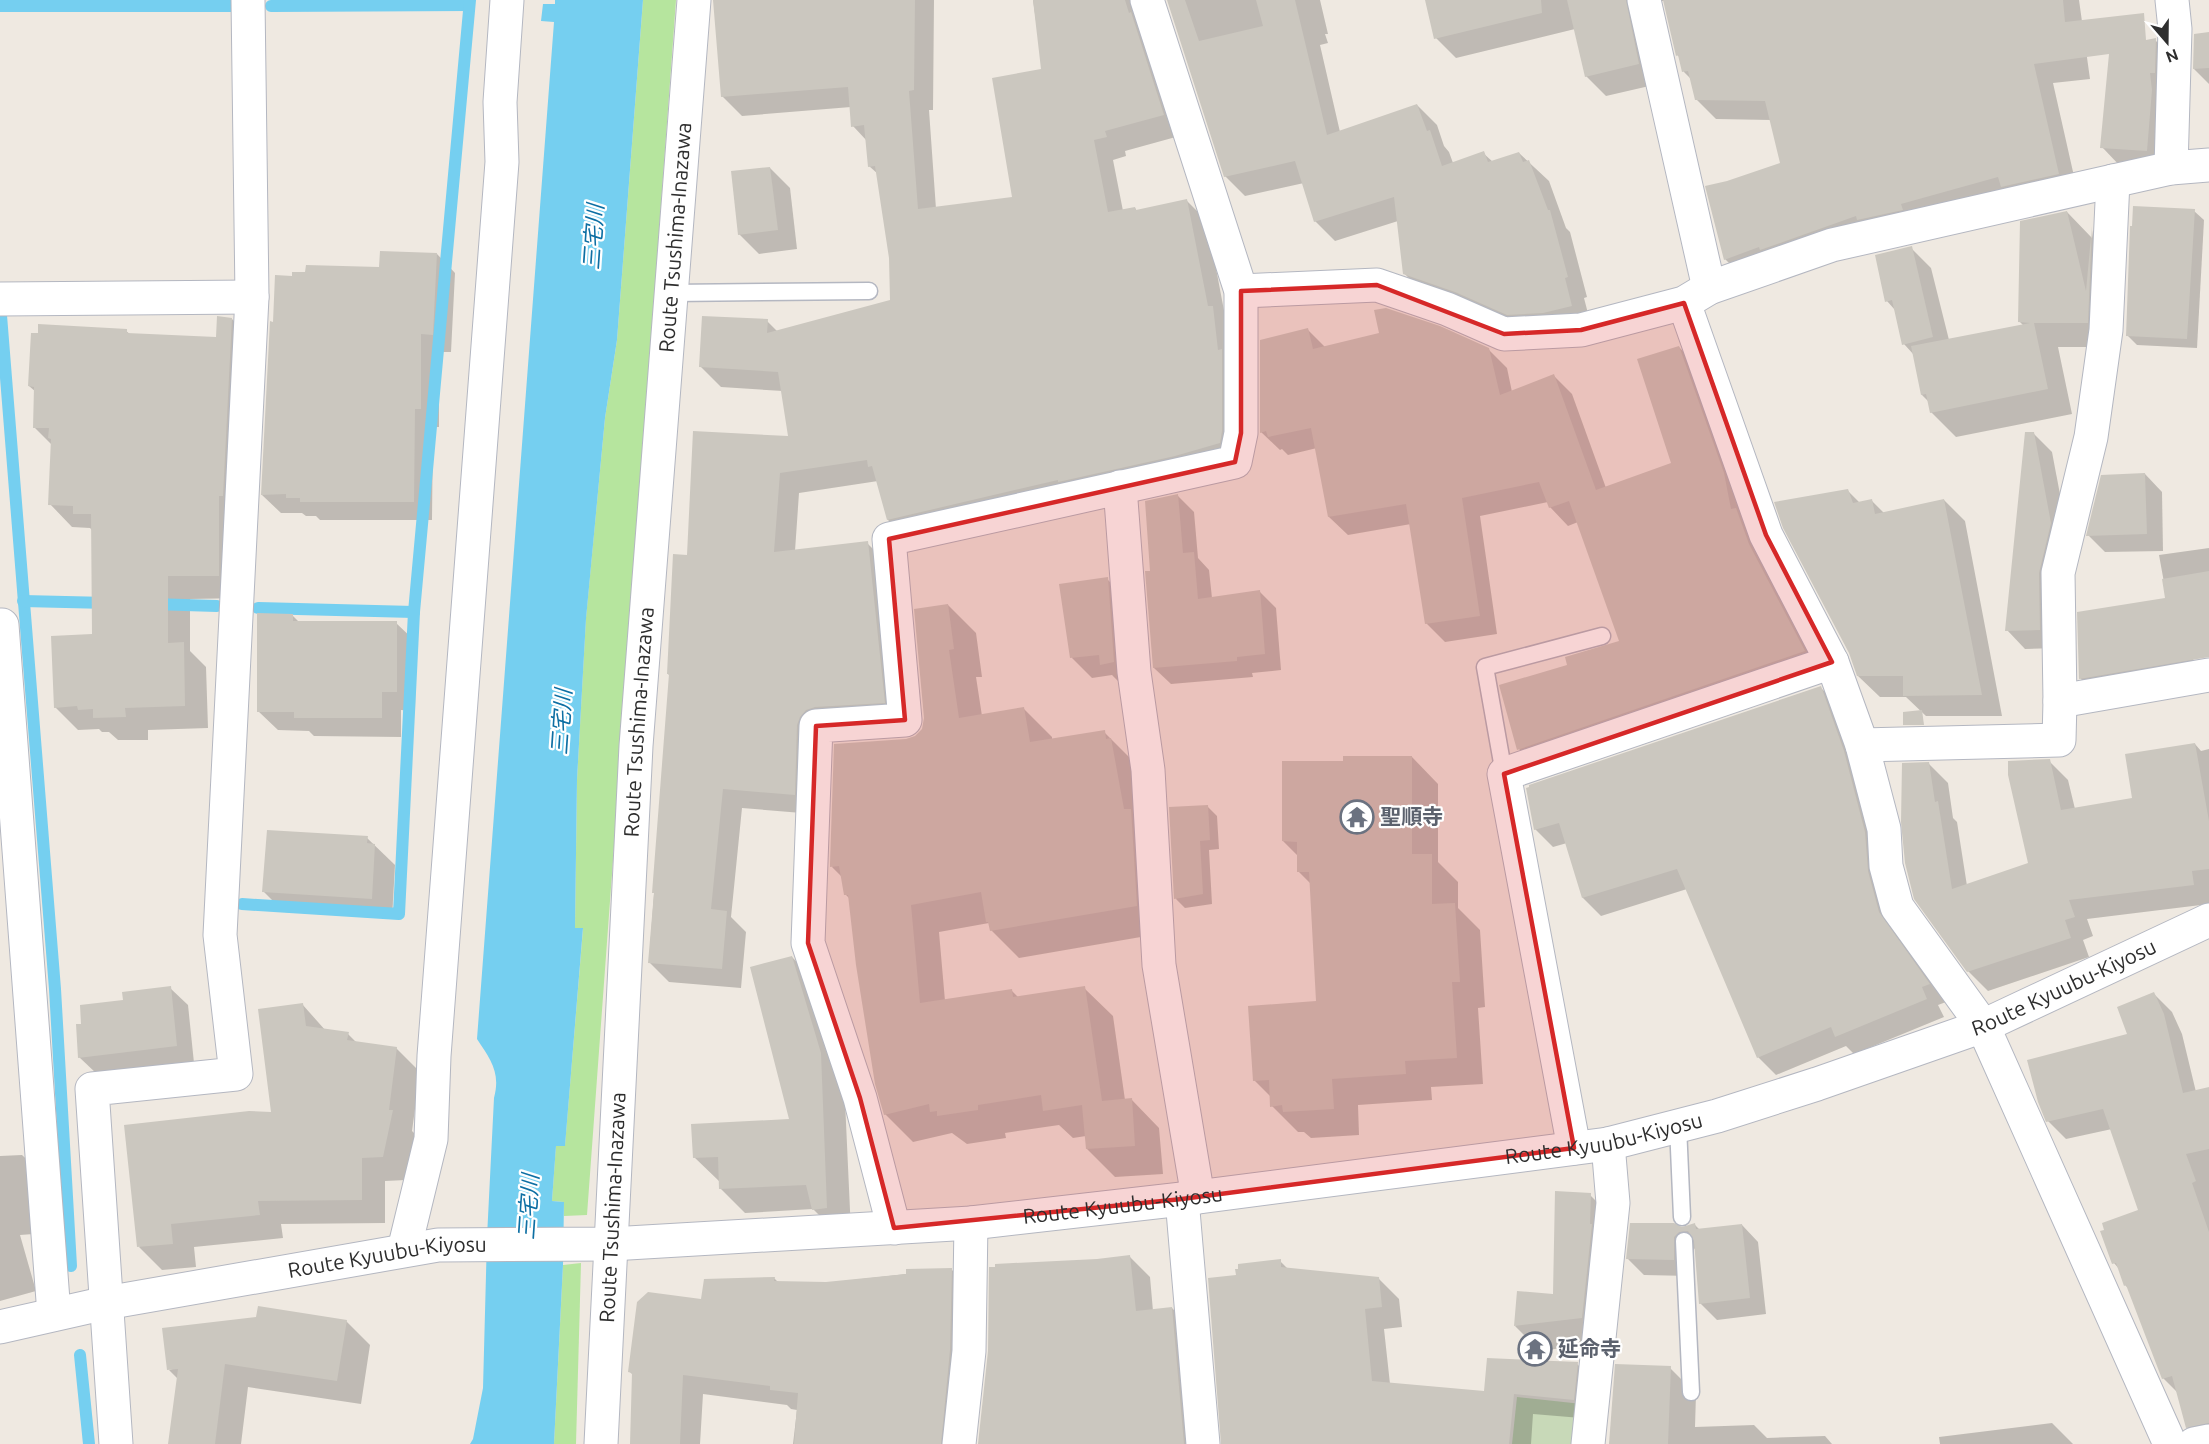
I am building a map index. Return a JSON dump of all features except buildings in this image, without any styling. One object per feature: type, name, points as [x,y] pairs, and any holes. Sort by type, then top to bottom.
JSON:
[{"type":"street","points":[[116,1444],[92,1089],[236,1074],[220,935],[252,297],[248,0]]},
{"type":"street","points":[[404,1250],[431,1139],[434,1056],[502,162],[500,102],[507,0]]},
{"type":"street","name":"Route Tsushima-Inazawa","points":[[601,1444],[636,746],[694,0]]},
{"type":"street","points":[[894,1228],[860,1098],[808,943],[816,726],[905,720],[889,539],[1235,462],[1241,434],[1241,291],[1147,0]]},
{"type":"street","points":[[1644,0],[1696,296],[1766,535],[1832,662],[1862,745],[1884,829],[1886,866],[1898,907],[1983,1026],[2170,1444]]},
{"type":"street","points":[[2171,168],[2175,29],[2172,0]]},
{"type":"street","points":[[1241,291],[1377,285],[1446,309],[1504,334],[1581,330],[1696,296],[1832,245],[2113,180],[2171,168],[2209,165]]},
{"type":"street","points":[[1862,745],[2059,740],[2058,573],[2091,437],[2106,330],[2113,180]]},
{"type":"street","points":[[9,299],[252,297]]},
{"type":"street","points":[[1120,487],[1134,672],[1148,770],[1159,965],[1190,1198],[1203,1444]]},
{"type":"street","points":[[0,625],[2,625],[54,1314]]},
{"type":"street","points":[[1574,1148],[1504,774],[1832,662]]},
{"type":"street","points":[[2060,701],[2209,675]]},
{"type":"street","name":"Route Kyuubu-Kiyosu","points":[[0,1327],[106,1303],[438,1245],[611,1244],[971,1223],[1190,1198],[1608,1144],[1717,1116],[1983,1026],[2209,920]]},
{"type":"street","points":[[1588,1444],[1613,1203],[1608,1144]]},
{"type":"street","points":[[959,1444],[969,1351],[971,1223]]},
{"type":"street","points":[[2194,1444],[2209,1441]]},
{"type":"lane","points":[[671,293],[869,291]]},
{"type":"lane","points":[[1504,774],[1485,668],[1602,636]]},
{"type":"lane","points":[[1678,1126],[1682,1217]]},
{"type":"lane","points":[[1684,1241],[1691,1392]]},
{"type":"highlighted area","points":[[1377,285],[1504,334],[1581,330],[1684,303],[1766,535],[1832,662],[1504,774],[1574,1148],[1182,1199],[894,1228],[860,1098],[808,943],[816,726],[905,720],[889,539],[1235,462],[1241,433],[1241,291]]},
{"type":"green space","points":[[643,0],[676,0],[587,1215],[564,1216],[564,1202],[552,1201],[556,1145],[565,1145],[583,929],[575,928],[577,780],[586,618],[605,418],[617,340]]},
{"type":"green space","points":[[581,1263],[576,1444],[554,1444],[563,1265]]},
{"type":"green space","points":[[1517,1397],[1582,1404],[1577,1444],[1512,1444]]},
{"type":"water","name":"三宅川","points":[[555,0],[643,0],[617,340],[605,418],[586,619],[577,780],[575,928],[583,928],[565,1146],[556,1146],[552,1201],[564,1202],[554,1444],[470,1444],[483,1388],[487,1237],[496,1089],[493,1066],[477,1039],[554,22],[541,21],[543,4],[555,4]]},
{"type":"waterway","points":[[242,904],[399,914],[414,612],[470,0]]},
{"type":"waterway","points":[[271,6],[469,5]]},
{"type":"waterway","points":[[0,6],[232,6]]},
{"type":"waterway","points":[[0,303],[55,989],[71,1266]]},
{"type":"waterway","points":[[23,601],[108,603]]},
{"type":"waterway","points":[[152,604],[217,606]]},
{"type":"waterway","points":[[258,608],[414,612]]},
{"type":"waterway","points":[[80,1355],[89,1444]]},
{"type":"place","name":"聖順寺","points":[[1357,817]]},
{"type":"place","name":"延命寺","points":[[1535,1349]]}]
